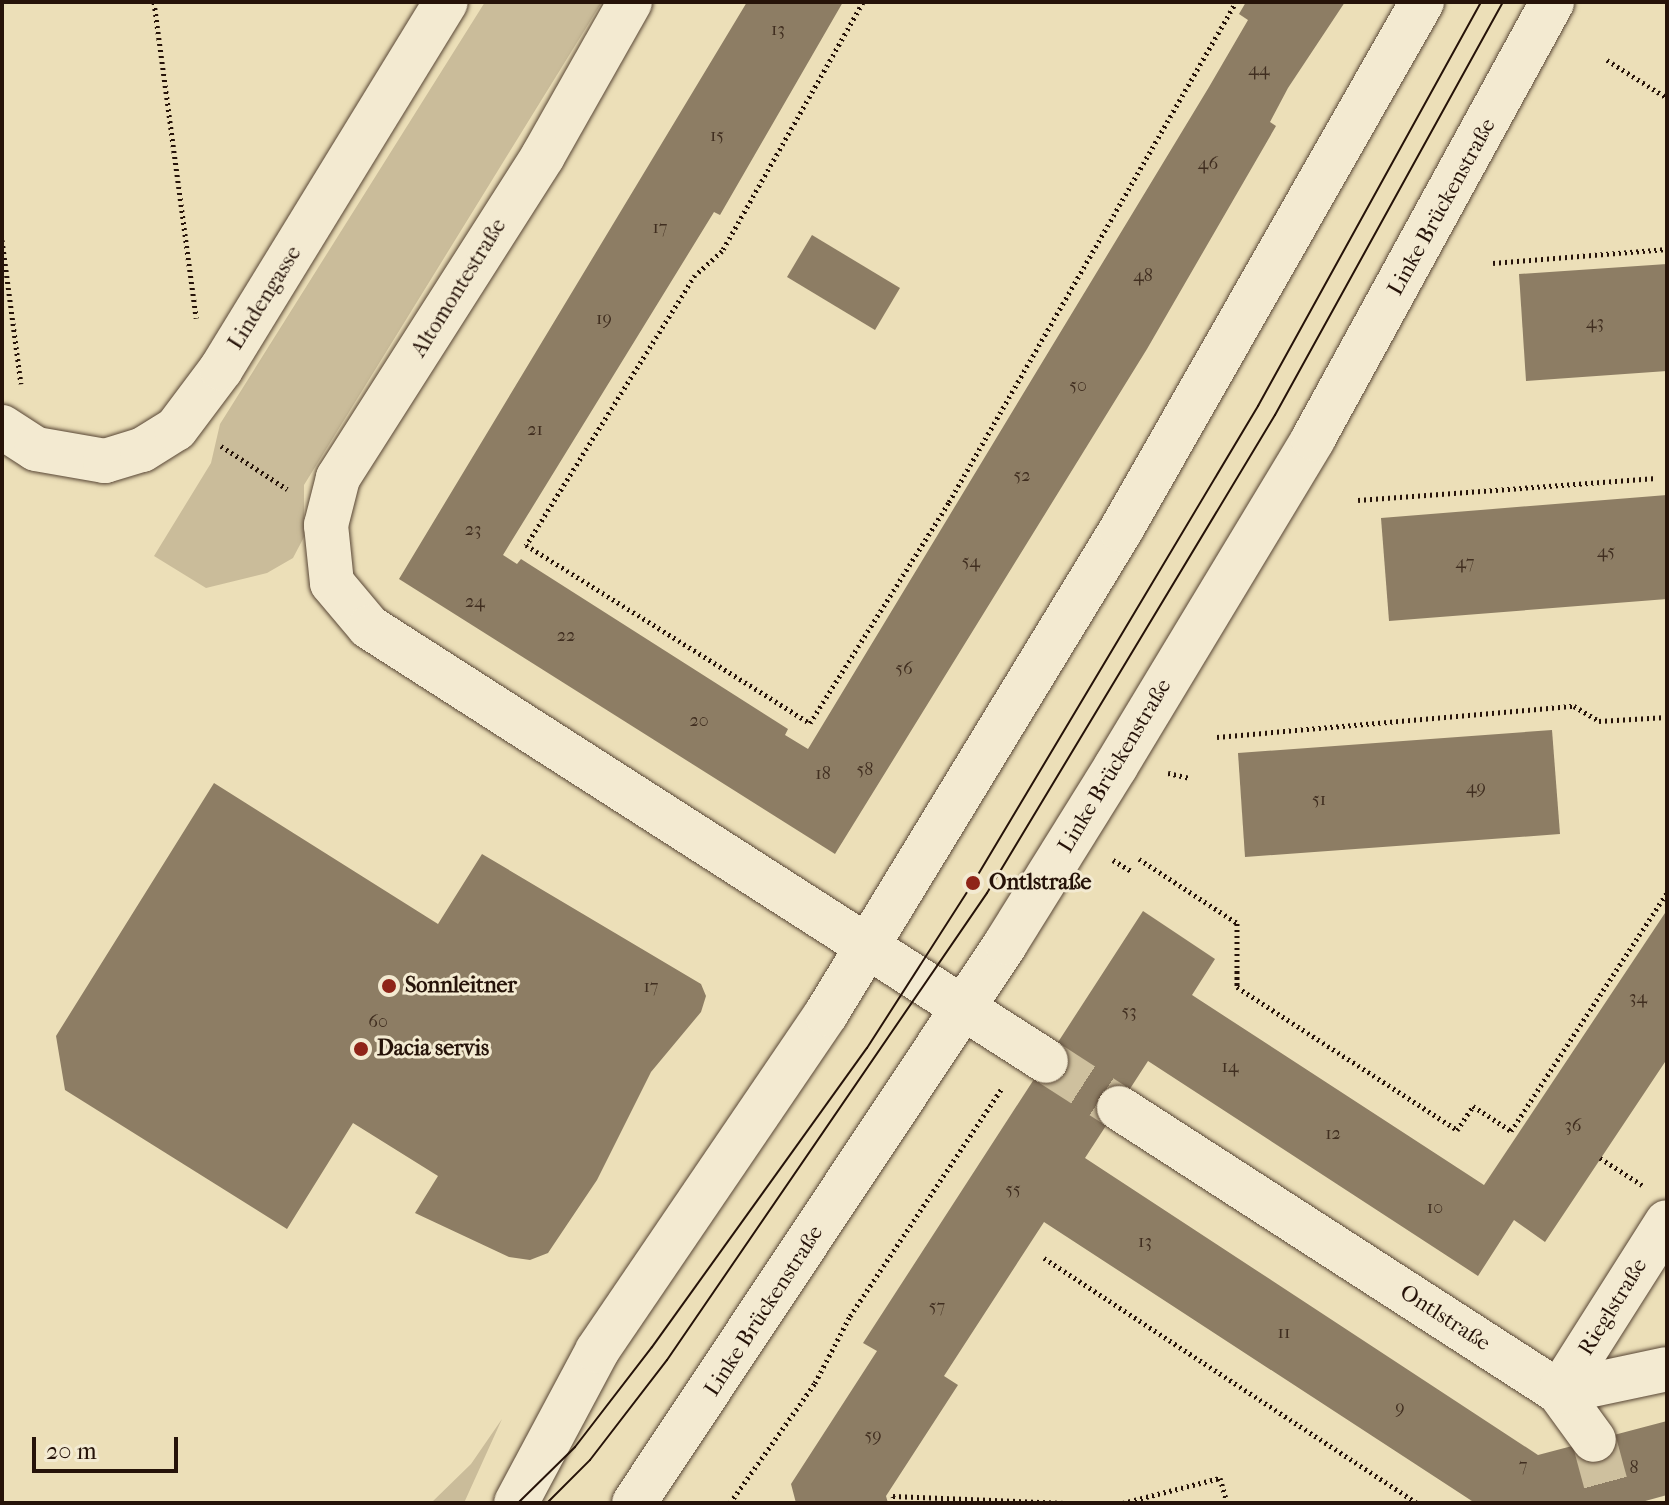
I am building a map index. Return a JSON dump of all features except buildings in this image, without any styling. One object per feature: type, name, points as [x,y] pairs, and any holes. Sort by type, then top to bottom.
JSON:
[{"type":"main road","name":"Lindengasse","points":[[13,414],[36,449],[105,461],[142,450],[176,429],[206,389],[446,2]]},
{"type":"main road","name":"Altomontestraße","points":[[630,2],[543,156],[338,478],[324,552],[332,583],[369,627],[868,946]]},
{"type":"main road","points":[[516,1503],[597,1351],[868,946],[1121,530],[1422,2]]},
{"type":"main road","name":"Linke Brückenstraße","points":[[634,1503],[964,1007],[1313,439],[1552,2]]},
{"type":"main road","points":[[868,946],[1046,1061]]},
{"type":"main road","name":"Ontlstraße","points":[[1119,1108],[1559,1392],[1594,1440]]},
{"type":"main road","name":"Rieglstraße","points":[[1559,1392],[1658,1206]]},
{"type":"main road","points":[[1559,1392],[1667,1369]]},
{"type":"path","points":[[154,2],[213,441],[291,492]]},
{"type":"path","points":[[863,2],[722,251],[695,275],[526,545],[810,723],[949,502],[1236,2]]},
{"type":"path","points":[[1607,60],[1667,98]]},
{"type":"path","points":[[2,240],[13,414]]},
{"type":"path","points":[[1493,263],[1667,249]]},
{"type":"path","points":[[1358,500],[1656,478]]},
{"type":"path","points":[[1217,737],[1574,706],[1599,721],[1667,717]]},
{"type":"path","points":[[1139,859],[1237,923],[1237,987],[1457,1130],[1473,1106],[1511,1131],[1667,893]]},
{"type":"path","points":[[730,1503],[815,1383],[850,1316],[1005,1083]]},
{"type":"path","points":[[1600,1158],[1658,1206]]},
{"type":"path","points":[[1044,1258],[1417,1503]]},
{"type":"path","points":[[1123,1503],[1220,1478],[1227,1503]]},
{"type":"path","points":[[895,1503],[893,1496],[1065,1503]]},
{"type":"shaded area","points":[[485,2],[602,2],[304,485],[304,537],[293,558],[267,573],[206,588],[154,556],[211,463],[220,424]]},
{"type":"shaded area","points":[[502,1419],[464,1503],[431,1503],[471,1464]]},
{"type":"tunnel","points":[[1046,1061],[1119,1108]]},
{"type":"tunnel","points":[[1594,1440],[1611,1503]]},
{"type":"tram line","points":[[518,1503],[575,1447],[652,1347],[867,1048],[973,883],[1258,406],[1481,2]]},
{"type":"tram line","points":[[547,1503],[590,1460],[667,1360],[987,893],[1275,415],[1503,2]]},
{"type":"place","name":"Ontlstraße","points":[[973,883]]},
{"type":"place","name":"Sonnleitner","points":[[389,986]]},
{"type":"place","name":"Dacia servis","points":[[361,1049]]}]
